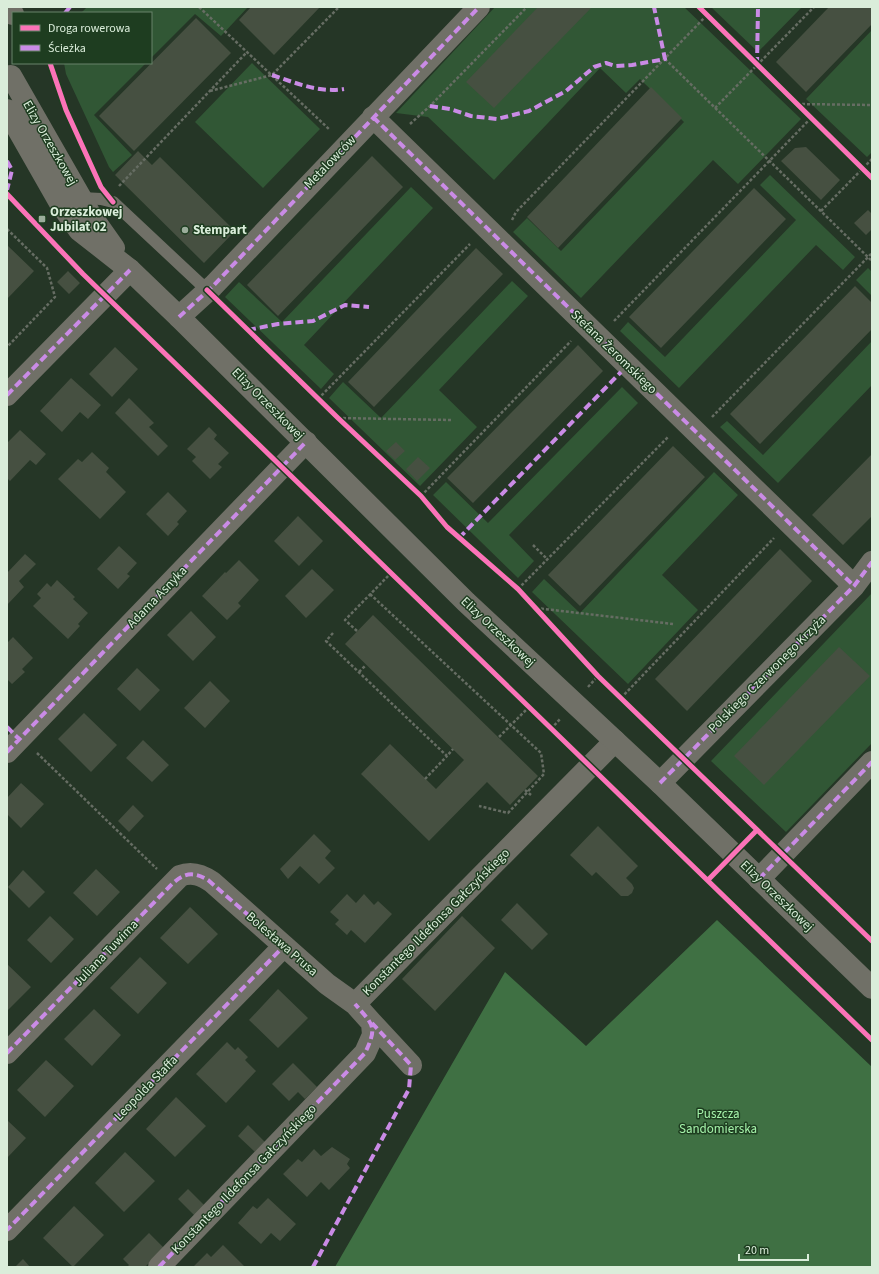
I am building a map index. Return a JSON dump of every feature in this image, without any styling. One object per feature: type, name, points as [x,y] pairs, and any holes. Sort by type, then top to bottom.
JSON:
[{"type":"street","name":"Metalowców","points":[[179,316],[207,290],[479,7]]},
{"type":"street","name":"Elizy Orzeszkowej","points":[[13,73],[90,214],[130,270]]},
{"type":"street","name":"Elizy Orzeszkowej","points":[[7,110],[60,203],[80,230],[130,270],[179,316],[466,602],[660,783],[872,988]]},
{"type":"street","name":"Stefana Żeromskiego","points":[[373,117],[854,586]]},
{"type":"street","points":[[7,140],[35,160]]},
{"type":"street","points":[[7,395],[130,270]]},
{"type":"street","name":"Adama Asnyka","points":[[17,742],[306,442]]},
{"type":"street","name":"Polskiego Czerwonego Krzyża","points":[[660,783],[854,586],[872,562]]},
{"type":"street","name":"Konstantego Ildefonsa Gałczyńskiego","points":[[159,1267],[365,1053],[374,1035],[372,1023],[355,1004],[615,742]]},
{"type":"street","points":[[759,879],[872,762]]},
{"type":"street","name":"Juliana Tuwima","points":[[7,1053],[180,876],[192,873],[203,876],[212,882]]},
{"type":"street","name":"Bolesława Prusa","points":[[212,882],[327,984],[355,1004]]},
{"type":"street","name":"Leopolda Staffa","points":[[7,1230],[284,946]]},
{"type":"street","points":[[372,1023],[411,1065]]},
{"type":"lane","points":[[81,198],[101,198],[113,202],[207,290]]},
{"type":"path","points":[[199,7],[346,146]]},
{"type":"path","points":[[210,91],[272,75],[339,7]]},
{"type":"path","points":[[394,137],[430,106],[527,7]]},
{"type":"path","points":[[715,108],[814,7]]},
{"type":"path","points":[[510,223],[516,212],[707,15]]},
{"type":"path","points":[[117,189],[247,52]]},
{"type":"path","points":[[665,59],[872,261]]},
{"type":"path","points":[[797,104],[872,105]]},
{"type":"path","points":[[613,321],[811,118]]},
{"type":"path","points":[[821,211],[872,159]]},
{"type":"path","points":[[7,229],[47,268],[55,297],[7,347]]},
{"type":"path","points":[[318,399],[472,243]]},
{"type":"path","points":[[708,422],[872,254]]},
{"type":"path","points":[[421,496],[574,338]]},
{"type":"path","points":[[338,418],[451,420]]},
{"type":"path","points":[[518,589],[672,433]]},
{"type":"path","points":[[621,698],[777,536]]},
{"type":"path","points":[[534,545],[547,559]]},
{"type":"path","points":[[357,631],[345,620],[392,572]]},
{"type":"path","points":[[370,594],[541,754],[544,774],[508,813],[479,806]]},
{"type":"path","points":[[536,608],[673,624]]},
{"type":"path","points":[[333,633],[326,641],[447,756]]},
{"type":"path","points":[[359,672],[366,665]]},
{"type":"path","points":[[499,737],[529,707]]},
{"type":"path","points":[[17,742],[160,872]]},
{"type":"path","points":[[425,778],[453,749]]},
{"type":"green space","points":[[87,7],[248,7],[221,36],[195,14],[152,57],[152,12],[82,12]]},
{"type":"green space","points":[[495,7],[684,7],[801,119],[738,184],[713,160],[581,298],[513,232],[527,218],[561,251],[684,122],[640,79],[626,93],[600,68],[494,180],[428,117],[396,113]]},
{"type":"green space","points":[[711,7],[802,7],[758,52]]},
{"type":"green space","points":[[872,30],[872,152],[867,157],[806,99]]},
{"type":"green space","points":[[252,63],[320,129],[263,188],[195,122]]},
{"type":"green space","points":[[64,64],[145,64],[94,115],[132,155],[113,172],[109,167],[66,74]]},
{"type":"green space","points":[[770,175],[855,257],[843,270],[816,245],[679,388],[620,331],[628,322],[665,357],[796,220],[760,185]]},
{"type":"green space","points":[[411,187],[433,208],[304,345],[334,374],[321,389],[225,297],[239,282],[282,322]]},
{"type":"green space","points":[[868,268],[872,272],[872,296],[856,280]]},
{"type":"green space","points":[[512,281],[528,296],[439,390],[477,427],[420,486],[329,398],[343,382],[381,418]]},
{"type":"green space","points":[[872,341],[872,385],[778,483],[720,427],[727,421],[763,455]]},
{"type":"green space","points":[[622,387],[638,403],[509,535],[534,561],[518,578],[433,495],[446,482],[488,523]]},
{"type":"green space","points":[[714,472],[738,495],[662,575],[698,610],[628,684],[532,592],[544,579],[580,613]]},
{"type":"green space","points":[[872,593],[872,743],[786,832],[711,761]]},
{"type":"green space","name":"Puszcza Sandomierska","points":[[717,920],[872,1067],[872,1267],[335,1267],[505,972],[586,1046]]},
{"type":"building","points":[[251,7],[320,7],[274,55],[239,20]]},
{"type":"building","points":[[538,7],[592,7],[494,108],[466,82]]},
{"type":"building","points":[[829,7],[872,7],[872,24],[806,92],[776,62]]},
{"type":"building","points":[[196,18],[231,53],[134,151],[99,116]]},
{"type":"building","points":[[651,87],[682,118],[558,248],[527,217]]},
{"type":"building","points":[[806,147],[840,180],[821,200],[781,161],[795,148]]},
{"type":"building","points":[[138,151],[152,165],[160,157],[235,231],[204,263],[115,175]]},
{"type":"building","points":[[372,156],[403,187],[278,316],[247,285]]},
{"type":"building","points":[[754,188],[786,219],[661,348],[629,317]]},
{"type":"building","points":[[868,210],[872,214],[872,229],[866,235],[854,223]]},
{"type":"building","points":[[7,245],[34,271],[7,299]]},
{"type":"building","points":[[476,248],[503,274],[374,407],[348,382]]},
{"type":"building","points":[[68,271],[80,283],[69,294],[57,282]]},
{"type":"building","points":[[855,286],[872,303],[872,329],[760,444],[730,414]]},
{"type":"building","points":[[578,345],[603,371],[473,503],[447,478]]},
{"type":"building","points":[[115,347],[138,369],[112,397],[89,374]]},
{"type":"building","points":[[71,378],[101,405],[88,419],[80,412],[62,432],[40,411]]},
{"type":"building","points":[[129,398],[154,423],[149,427],[168,446],[158,456],[115,413]]},
{"type":"building","points":[[209,427],[217,435],[214,439],[229,453],[218,464],[222,467],[210,479],[192,461],[196,457],[187,449]]},
{"type":"building","points":[[20,430],[46,454],[36,465],[30,460],[10,481],[7,478],[7,443]]},
{"type":"building","points":[[396,442],[405,451],[395,460],[386,451]]},
{"type":"building","points":[[673,446],[705,477],[580,606],[548,575]]},
{"type":"building","points":[[92,452],[109,468],[106,472],[126,492],[100,519],[58,479],[78,459],[82,462]]},
{"type":"building","points":[[872,454],[872,516],[843,545],[812,515]]},
{"type":"building","points":[[418,457],[430,468],[417,481],[406,469]]},
{"type":"building","points":[[168,492],[187,511],[177,522],[179,524],[168,536],[146,514]]},
{"type":"building","points":[[298,516],[323,541],[299,566],[274,541]]},
{"type":"building","points":[[119,546],[137,563],[127,574],[130,576],[118,589],[97,569]]},
{"type":"building","points":[[780,549],[812,581],[687,711],[655,679]]},
{"type":"building","points":[[25,554],[36,564],[19,581],[24,587],[7,605],[7,573]]},
{"type":"building","points":[[239,560],[259,580],[238,603],[241,606],[227,620],[202,596]]},
{"type":"building","points":[[312,569],[334,590],[306,618],[285,596]]},
{"type":"building","points":[[57,580],[75,597],[73,599],[88,613],[78,624],[80,626],[68,639],[33,606],[41,598],[37,594],[47,583],[51,587]]},
{"type":"building","points":[[191,611],[216,637],[193,661],[167,635]]},
{"type":"building","points":[[373,615],[538,776],[510,805],[487,782],[429,841],[361,774],[390,744],[436,789],[464,760],[345,644]]},
{"type":"building","points":[[13,637],[33,658],[22,669],[25,672],[12,684],[7,679],[7,643]]},
{"type":"building","points":[[839,647],[870,676],[764,785],[734,756]]},
{"type":"building","points":[[137,668],[160,690],[140,711],[117,689]]},
{"type":"building","points":[[210,681],[230,701],[205,728],[184,708]]},
{"type":"building","points":[[84,713],[117,745],[91,772],[58,739]]},
{"type":"building","points":[[143,740],[169,765],[152,782],[126,758]]},
{"type":"building","points":[[21,783],[44,804],[21,828],[7,814],[7,798]]},
{"type":"building","points":[[133,805],[144,816],[129,832],[118,821]]},
{"type":"building","points":[[598,826],[638,866],[626,878],[634,888],[632,893],[628,896],[621,896],[596,872],[592,876],[570,855]]},
{"type":"building","points":[[314,834],[331,851],[325,858],[335,868],[319,884],[300,866],[288,879],[280,869]]},
{"type":"building","points":[[96,869],[120,892],[97,916],[73,893]]},
{"type":"building","points":[[23,870],[45,892],[29,908],[8,887]]},
{"type":"building","points":[[347,894],[356,903],[364,894],[374,905],[378,901],[392,914],[365,943],[351,930],[347,935],[335,924],[339,920],[330,912]]},
{"type":"building","points":[[517,903],[548,934],[532,950],[501,920]]},
{"type":"building","points":[[190,907],[218,934],[188,964],[160,938]]},
{"type":"building","points":[[50,916],[74,939],[51,963],[27,940]]},
{"type":"building","points":[[462,916],[495,948],[435,1011],[402,979]]},
{"type":"building","points":[[140,957],[167,983],[138,1014],[110,988]]},
{"type":"building","points":[[7,964],[31,987],[7,1011]]},
{"type":"building","points":[[278,989],[308,1018],[278,1048],[249,1020]]},
{"type":"building","points":[[94,1009],[121,1035],[92,1066],[64,1039]]},
{"type":"building","points":[[227,1042],[235,1050],[238,1047],[248,1057],[245,1060],[256,1071],[226,1103],[196,1074]]},
{"type":"building","points":[[46,1060],[74,1086],[45,1117],[17,1090]]},
{"type":"building","points":[[293,1063],[317,1087],[305,1099],[298,1092],[289,1101],[272,1084]]},
{"type":"building","points":[[176,1097],[206,1126],[175,1157],[146,1129]]},
{"type":"building","points":[[7,1120],[26,1138],[7,1158]]},
{"type":"building","points":[[248,1125],[265,1142],[255,1152],[238,1136]]},
{"type":"building","points":[[332,1147],[350,1159],[347,1164],[350,1168],[329,1190],[321,1182],[307,1197],[283,1174],[298,1159],[302,1162],[314,1149],[321,1156]]},
{"type":"building","points":[[125,1152],[155,1181],[124,1212],[95,1183]]},
{"type":"building","points":[[188,1189],[205,1206],[195,1216],[178,1199]]},
{"type":"building","points":[[268,1198],[296,1224],[280,1241],[271,1233],[261,1244],[238,1223],[253,1206],[257,1209]]},
{"type":"building","points":[[74,1206],[104,1235],[73,1267],[43,1238]]},
{"type":"building","points":[[149,1233],[164,1248],[145,1267],[127,1267],[129,1265],[123,1259]]},
{"type":"building","points":[[223,1245],[245,1267],[193,1267],[207,1253],[211,1257]]},
{"type":"building","points":[[23,1259],[30,1267],[15,1267]]},
{"type":"marked path","points":[[66,12],[70,7]]},
{"type":"marked path","points":[[179,317],[213,286],[479,7]]},
{"type":"marked path","points":[[430,106],[450,109],[471,116],[497,119],[529,111],[566,91],[594,67],[606,63],[615,66],[632,65],[665,59],[654,7]]},
{"type":"marked path","points":[[757,65],[758,7]]},
{"type":"marked path","points":[[272,75],[299,84],[326,90],[344,89]]},
{"type":"marked path","points":[[373,117],[854,586]]},
{"type":"marked path","points":[[7,161],[12,170],[7,190]]},
{"type":"marked path","points":[[7,395],[130,270]]},
{"type":"marked path","points":[[248,330],[278,324],[313,321],[345,305],[369,307]]},
{"type":"marked path","points":[[459,538],[621,372]]},
{"type":"marked path","points":[[7,752],[306,442]]},
{"type":"marked path","points":[[660,783],[854,586],[872,562]]},
{"type":"marked path","points":[[7,727],[19,739]]},
{"type":"marked path","points":[[759,879],[872,762]]},
{"type":"marked path","points":[[7,1053],[172,884],[181,877],[193,874],[208,880],[284,946],[7,1230]]},
{"type":"marked path","points":[[159,1267],[365,1053],[371,1037],[372,1026],[355,1004]]},
{"type":"marked path","points":[[313,1267],[409,1089],[411,1065],[372,1023]]},
{"type":"cycle path","points":[[699,7],[872,178]]},
{"type":"cycle path","points":[[50,64],[66,110],[101,187],[113,202]]},
{"type":"cycle path","points":[[7,194],[83,274],[872,1040]]},
{"type":"cycle path","points":[[207,290],[338,418],[421,496],[447,527],[518,589],[598,676],[872,941]]},
{"type":"cycle path","points":[[708,880],[757,830]]},
{"type":"place","name":"Orzeszkowej Jubilat 02","points":[[42,219]]},
{"type":"place","name":"Stempart","points":[[185,230]]}]
